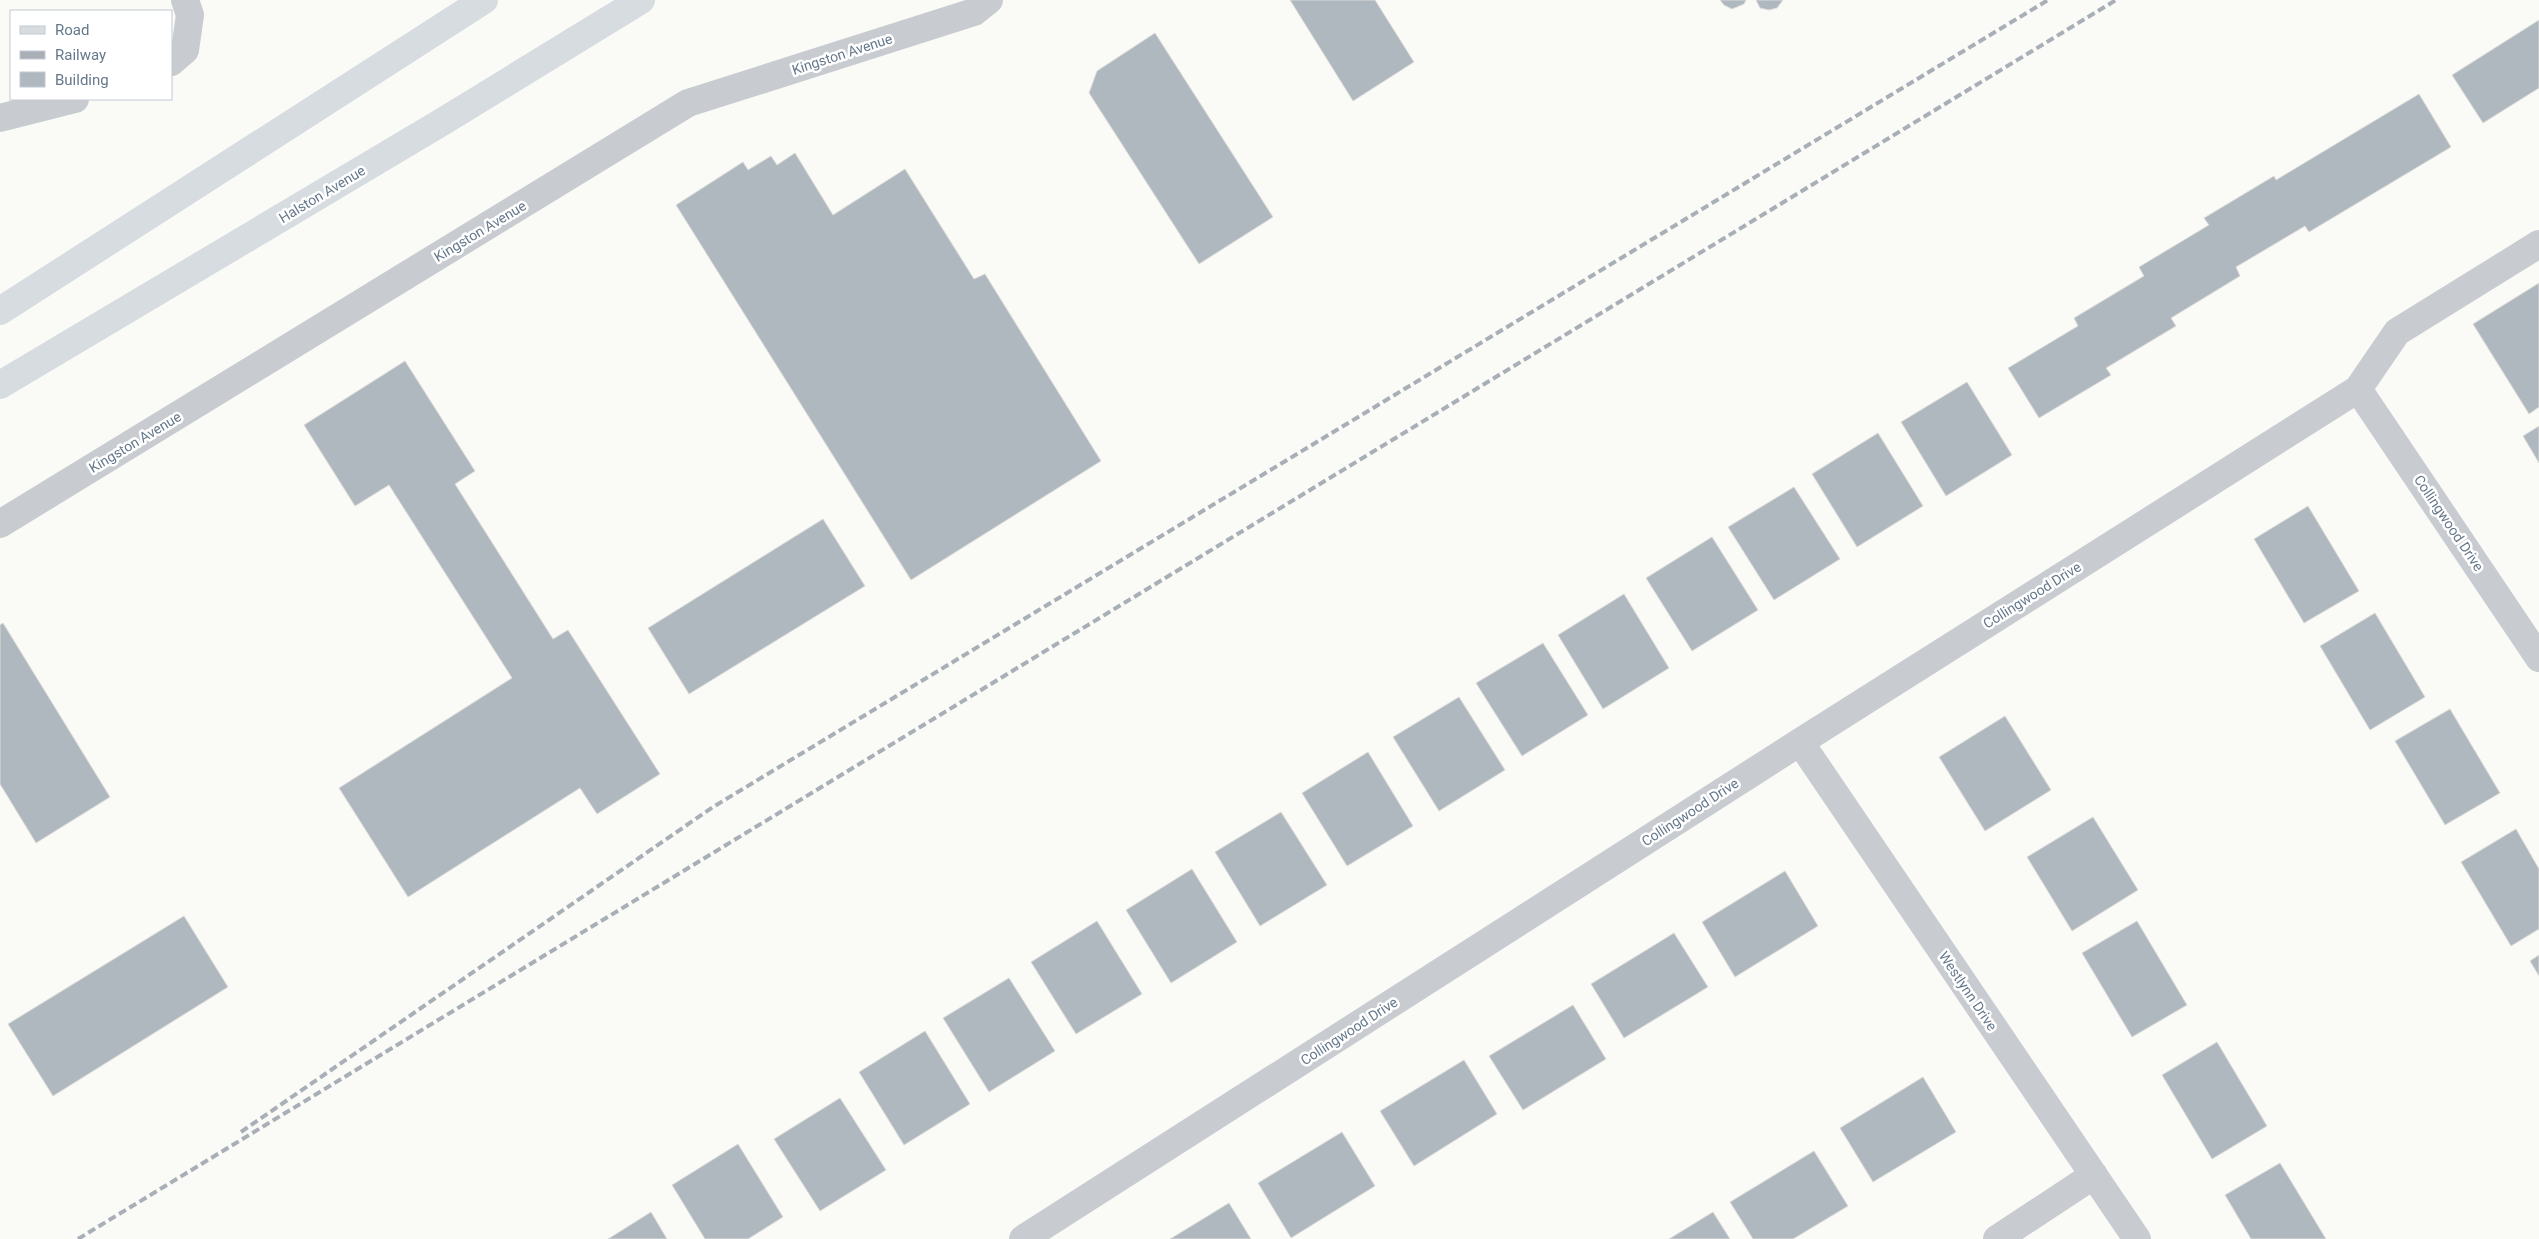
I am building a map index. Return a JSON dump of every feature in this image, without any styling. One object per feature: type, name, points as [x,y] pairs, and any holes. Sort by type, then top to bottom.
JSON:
[{"type":"main road","points":[[0,311],[484,0]]},
{"type":"main road","name":"Halston Avenue","points":[[0,385],[442,122],[641,0]]},
{"type":"street","points":[[172,61],[185,50],[190,14],[185,0]]},
{"type":"street","name":"Kingston Avenue","points":[[0,524],[688,104],[974,12],[989,0]]},
{"type":"street","points":[[0,118],[70,100]]},
{"type":"street","name":"Collingwood Drive","points":[[1023,1239],[1800,742],[2358,389],[2397,332],[2539,244]]},
{"type":"street","name":"Collingwood Drive","points":[[2358,389],[2539,657]]},
{"type":"street","name":"Westlynn Drive","points":[[1800,742],[2137,1239]]},
{"type":"street","points":[[1997,1239],[2094,1176]]},
{"type":"building","points":[[1290,0],[1375,0],[1414,62],[1353,101]]},
{"type":"building","points":[[1720,0],[1746,0],[1744,4],[1732,9],[1724,5]]},
{"type":"building","points":[[1756,0],[1783,0],[1777,8],[1769,10],[1760,8]]},
{"type":"building","points":[[2539,20],[2539,88],[2483,123],[2452,75]]},
{"type":"building","points":[[1155,33],[1273,217],[1199,264],[1089,93],[1097,71]]},
{"type":"building","points":[[2419,94],[2451,147],[2309,232],[2305,226],[2236,267],[2240,276],[2171,318],[2176,326],[2106,368],[2111,375],[2039,418],[2008,368],[2078,326],[2074,318],[2144,276],[2139,267],[2209,225],[2204,218],[2274,176],[2276,180]]},
{"type":"building","points":[[795,153],[833,215],[905,169],[974,279],[985,274],[1101,461],[911,580],[676,205],[743,162],[748,170],[771,156],[777,165]]},
{"type":"building","points":[[2539,283],[2539,407],[2529,414],[2473,324]]},
{"type":"building","points":[[405,361],[475,471],[455,484],[553,639],[568,630],[660,774],[597,814],[580,788],[408,897],[339,788],[512,678],[389,485],[355,506],[304,425]]},
{"type":"building","points":[[1967,382],[2012,455],[1946,496],[1901,422]]},
{"type":"building","points":[[2539,426],[2539,463],[2523,436]]},
{"type":"building","points":[[1878,433],[1923,506],[1857,547],[1812,474]]},
{"type":"building","points":[[1794,487],[1840,559],[1774,600],[1728,527]]},
{"type":"building","points":[[2308,506],[2359,591],[2304,623],[2254,539]]},
{"type":"building","points":[[823,519],[865,586],[689,694],[648,628]]},
{"type":"building","points":[[1712,537],[1758,610],[1692,651],[1646,578]]},
{"type":"building","points":[[1624,594],[1669,668],[1603,709],[1558,635]]},
{"type":"building","points":[[2375,613],[2425,697],[2370,730],[2320,646]]},
{"type":"building","points":[[3,623],[110,797],[36,843],[0,784],[0,625]]},
{"type":"building","points":[[1543,643],[1588,715],[1522,756],[1476,683]]},
{"type":"building","points":[[1459,697],[1505,770],[1439,811],[1393,737]]},
{"type":"building","points":[[2450,709],[2500,793],[2445,825],[2395,741]]},
{"type":"building","points":[[2005,716],[2051,790],[1985,831],[1939,757]]},
{"type":"building","points":[[1368,752],[1413,826],[1347,866],[1302,793]]},
{"type":"building","points":[[1281,812],[1327,885],[1260,926],[1215,852]]},
{"type":"building","points":[[2093,817],[2138,890],[2072,931],[2027,857]]},
{"type":"building","points":[[2516,829],[2539,869],[2539,929],[2511,946],[2461,862]]},
{"type":"building","points":[[1192,869],[1237,942],[1171,983],[1126,910]]},
{"type":"building","points":[[1785,871],[1818,926],[1735,977],[1702,922]]},
{"type":"building","points":[[184,916],[228,987],[53,1096],[8,1024]]},
{"type":"building","points":[[1097,921],[1142,994],[1076,1034],[1031,962]]},
{"type":"building","points":[[2137,921],[2187,1005],[2132,1037],[2082,953]]},
{"type":"building","points":[[1674,933],[1708,987],[1624,1038],[1591,984]]},
{"type":"building","points":[[2539,955],[2539,976],[2530,961]]},
{"type":"building","points":[[1009,978],[1055,1051],[989,1092],[943,1018]]},
{"type":"building","points":[[1573,1005],[1606,1059],[1523,1110],[1489,1056]]},
{"type":"building","points":[[925,1031],[970,1104],[904,1145],[859,1072]]},
{"type":"building","points":[[2217,1042],[2267,1126],[2212,1159],[2162,1075]]},
{"type":"building","points":[[1464,1060],[1497,1114],[1414,1166],[1380,1111]]},
{"type":"building","points":[[1923,1077],[1956,1132],[1873,1182],[1840,1128]]},
{"type":"building","points":[[840,1098],[886,1170],[820,1211],[774,1139]]},
{"type":"building","points":[[1342,1132],[1375,1186],[1291,1238],[1258,1183]]},
{"type":"building","points":[[738,1144],[783,1217],[748,1239],[705,1239],[672,1185]]},
{"type":"building","points":[[1814,1151],[1848,1206],[1793,1239],[1753,1239],[1730,1202]]},
{"type":"building","points":[[2280,1163],[2326,1239],[2251,1239],[2225,1195]]},
{"type":"building","points":[[1229,1203],[1251,1239],[1170,1239]]},
{"type":"building","points":[[651,1212],[667,1239],[608,1239]]},
{"type":"building","points":[[1713,1212],[1730,1239],[1669,1239]]},
{"type":"railway","points":[[241,1132],[713,807],[2048,0]]},
{"type":"railway","points":[[78,1239],[2116,0]]}]
